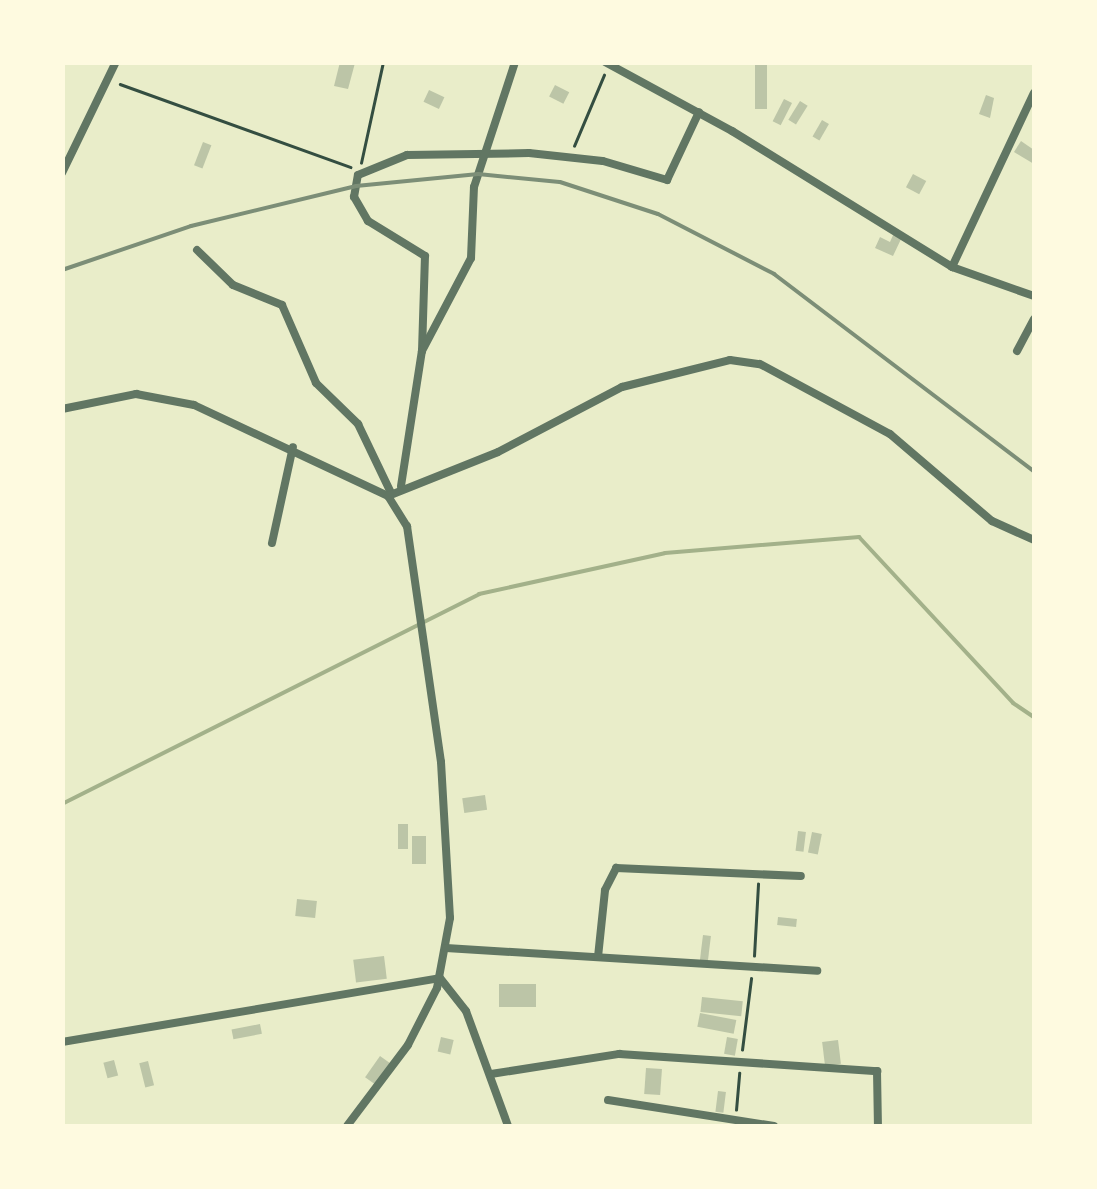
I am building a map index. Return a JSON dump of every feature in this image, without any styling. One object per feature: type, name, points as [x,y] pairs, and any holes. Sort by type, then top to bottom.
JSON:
[{"type":"street","points":[[62,174],[116,62]]},
{"type":"street","points":[[422,351],[472,258],[472,201],[483,152],[514,62]]},
{"type":"street","points":[[607,63],[699,112],[952,267],[1034,296]]},
{"type":"street","points":[[952,267],[1034,93]]},
{"type":"street","points":[[402,486],[422,351],[425,256],[368,221],[354,197],[358,174],[406,155],[483,152],[570,157],[671,180],[699,112]]},
{"type":"street","points":[[197,250],[233,285],[282,306],[316,383],[358,424],[407,526],[418,574],[450,856],[446,948],[440,978],[408,1045],[347,1126]]},
{"type":"street","points":[[1017,350],[1034,319]]},
{"type":"street","points":[[390,494],[402,486],[498,452],[622,387],[730,360],[760,364],[890,434],[992,521],[1034,540]]},
{"type":"street","points":[[62,408],[156,396],[222,415],[390,494]]},
{"type":"street","points":[[272,543],[293,447]]},
{"type":"street","points":[[598,958],[605,890],[616,868],[760,871],[801,876]]},
{"type":"street","points":[[446,948],[818,971]]},
{"type":"street","points":[[62,1042],[440,978]]},
{"type":"street","points":[[440,978],[466,1011],[508,1126]]},
{"type":"street","points":[[491,1074],[620,1054],[877,1071],[878,1126]]},
{"type":"street","points":[[608,1100],[774,1126]]},
{"type":"path","points":[[358,174],[383,62]]},
{"type":"path","points":[[570,157],[607,63]]},
{"type":"path","points":[[109,80],[344,160],[358,174]]},
{"type":"path","points":[[734,1120],[753,969],[760,871]]},
{"type":"building","points":[[340,62],[355,63],[348,89],[334,86]]},
{"type":"building","points":[[755,62],[767,62],[767,109],[755,109]]},
{"type":"building","points":[[555,85],[569,92],[563,104],[549,97]]},
{"type":"building","points":[[429,90],[444,97],[439,109],[424,102]]},
{"type":"building","points":[[986,95],[994,98],[990,118],[979,114]]},
{"type":"building","points":[[784,99],[792,103],[781,125],[773,121]]},
{"type":"building","points":[[800,101],[808,106],[796,124],[788,120]]},
{"type":"building","points":[[822,120],[829,124],[819,140],[812,136]]},
{"type":"building","points":[[1021,141],[1034,150],[1034,164],[1014,152]]},
{"type":"building","points":[[203,142],[211,145],[202,169],[194,165]]},
{"type":"building","points":[[913,174],[926,181],[919,194],[906,187]]},
{"type":"building","points":[[894,233],[902,237],[893,256],[875,248],[880,237],[890,242]]},
{"type":"building","points":[[485,795],[487,810],[464,813],[462,798]]},
{"type":"building","points":[[398,824],[408,824],[408,849],[398,849]]},
{"type":"building","points":[[798,831],[806,832],[804,852],[796,851]]},
{"type":"building","points":[[812,832],[822,834],[818,855],[808,853]]},
{"type":"building","points":[[412,836],[426,836],[426,864],[412,864]]},
{"type":"building","points":[[297,899],[317,901],[315,918],[295,916]]},
{"type":"building","points":[[778,917],[797,919],[796,927],[777,925]]},
{"type":"building","points":[[703,935],[711,936],[708,963],[700,962]]},
{"type":"building","points":[[384,956],[387,979],[356,983],[353,960]]},
{"type":"building","points":[[499,984],[536,984],[536,1007],[499,1007]]},
{"type":"building","points":[[702,997],[743,1001],[741,1016],[700,1012]]},
{"type":"building","points":[[700,1013],[736,1020],[734,1034],[697,1027]]},
{"type":"building","points":[[260,1024],[262,1034],[233,1039],[232,1030]]},
{"type":"building","points":[[441,1037],[454,1040],[450,1055],[438,1052]]},
{"type":"building","points":[[727,1037],[738,1039],[735,1056],[724,1054]]},
{"type":"building","points":[[838,1040],[841,1064],[825,1066],[822,1042]]},
{"type":"building","points":[[380,1056],[390,1063],[375,1084],[365,1077]]},
{"type":"building","points":[[114,1060],[118,1075],[108,1078],[103,1063]]},
{"type":"building","points":[[148,1061],[154,1085],[145,1087],[139,1063]]},
{"type":"building","points":[[646,1068],[662,1069],[660,1095],[644,1094]]},
{"type":"building","points":[[718,1091],[726,1092],[723,1113],[715,1112]]},
{"type":"waterway","points":[[62,804],[479,594],[665,553],[859,537],[1013,703],[1034,717]]},
{"type":"railway","points":[[62,270],[191,226],[356,186],[478,174],[560,182],[658,214],[774,274],[1034,471]]}]
